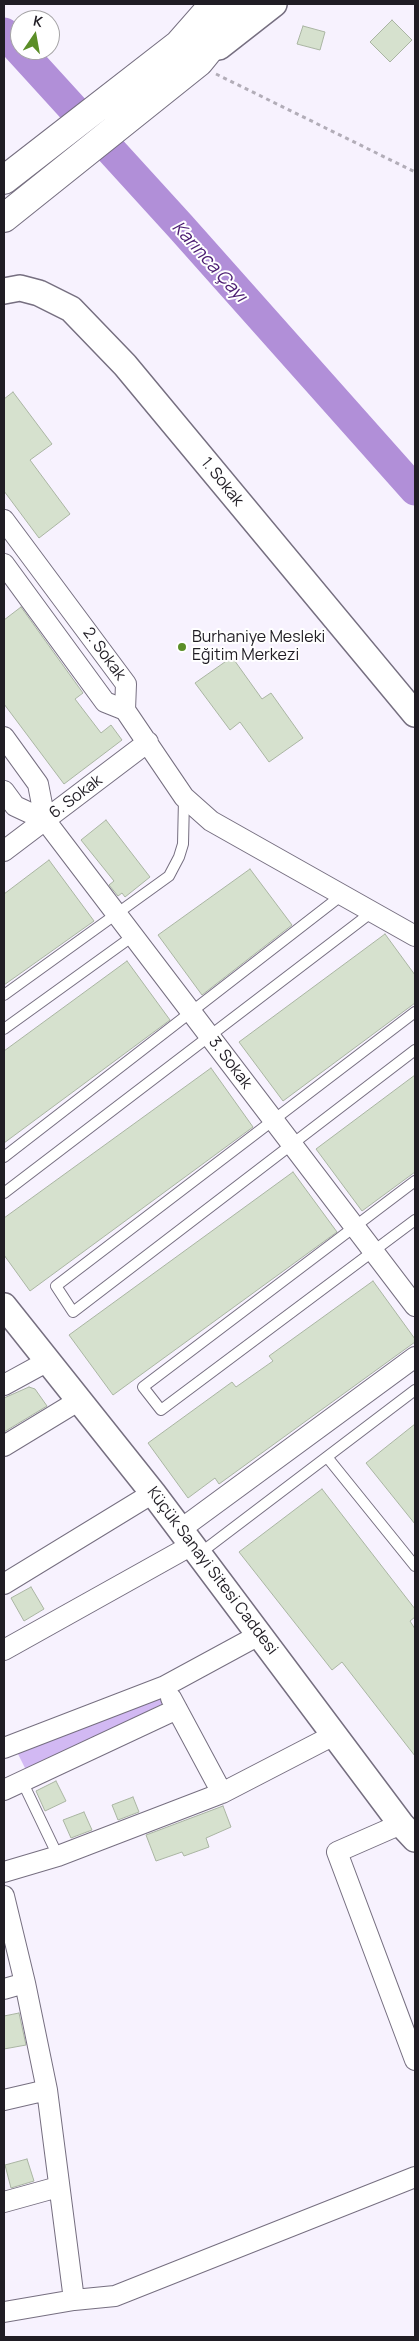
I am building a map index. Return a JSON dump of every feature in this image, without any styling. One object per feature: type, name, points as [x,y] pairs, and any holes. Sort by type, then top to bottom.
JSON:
[{"type":"main road","points":[[4,180],[179,44],[214,4]]},
{"type":"main road","points":[[5,217],[200,62],[246,4]]},
{"type":"street","points":[[200,62],[274,4]]},
{"type":"street","name":"1. Sokak","points":[[4,291],[20,288],[39,293],[71,309],[126,365],[415,714]]},
{"type":"street","name":"2. Sokak","points":[[4,520],[126,684],[125,710],[105,702],[4,564]]},
{"type":"street","points":[[125,710],[184,797],[212,822],[415,936]]},
{"type":"street","name":"3. Sokak","points":[[4,738],[38,784],[45,820],[415,1306]]},
{"type":"street","name":"6. Sokak","points":[[4,851],[148,742]]},
{"type":"street","name":"3. Sokak","points":[[4,791],[15,806],[45,820]]},
{"type":"street","name":"Küçük Sanayi Sitesi Caddesi","points":[[4,1306],[191,1542],[408,1832]]},
{"type":"street","points":[[4,1650],[191,1542],[415,1358]]},
{"type":"street","points":[[4,1385],[48,1361]]},
{"type":"street","points":[[4,1446],[78,1401]]},
{"type":"street","points":[[4,1584],[153,1493]]},
{"type":"street","points":[[4,1748],[165,1686],[260,1635]]},
{"type":"street","points":[[165,1686],[222,1793]]},
{"type":"street","points":[[4,1790],[177,1709]]},
{"type":"street","points":[[4,1872],[58,1856],[222,1793],[334,1735]]},
{"type":"street","points":[[408,1832],[337,1852],[415,2060]]},
{"type":"street","points":[[4,1896],[25,1983],[47,2090],[58,2188],[74,2300]]},
{"type":"street","points":[[4,1989],[25,1983]]},
{"type":"street","points":[[4,2100],[47,2090]]},
{"type":"street","points":[[4,2312],[74,2300],[116,2296],[415,2177]]},
{"type":"street","points":[[4,2202],[58,2188]]},
{"type":"lane","points":[[4,995],[169,876],[183,844],[184,797]]},
{"type":"lane","points":[[4,1157],[342,895]]},
{"type":"lane","points":[[4,1193],[372,912]]},
{"type":"lane","points":[[4,1029],[133,936]]},
{"type":"lane","points":[[415,1012],[56,1286],[73,1312],[415,1050]]},
{"type":"lane","points":[[415,1181],[143,1388],[161,1410],[415,1220]]},
{"type":"lane","points":[[191,1542],[327,1457],[415,1390]]},
{"type":"lane","points":[[327,1457],[415,1566]]},
{"type":"lane","points":[[22,1781],[58,1856]]},
{"type":"path","points":[[200,62],[213,73],[415,172]]},
{"type":"shaded area","points":[[163,1696],[164,1703],[27,1772],[17,1752]]},
{"type":"building","points":[[392,20],[412,40],[390,62],[370,42]]},
{"type":"building","points":[[303,26],[325,32],[320,50],[297,44]]},
{"type":"building","points":[[13,392],[52,444],[30,460],[70,514],[39,538],[4,491],[4,399]]},
{"type":"building","points":[[21,607],[83,693],[75,699],[101,733],[111,725],[122,740],[64,784],[4,704],[4,620]]},
{"type":"building","points":[[232,657],[262,699],[271,693],[303,738],[269,762],[240,722],[230,730],[195,683]]},
{"type":"building","points":[[106,820],[150,877],[125,897],[122,893],[118,896],[109,885],[114,881],[81,840]]},
{"type":"building","points":[[49,860],[94,921],[4,985],[4,894]]},
{"type":"building","points":[[250,869],[292,925],[202,995],[158,935]]},
{"type":"building","points":[[385,934],[415,975],[415,1003],[283,1101],[239,1042]]},
{"type":"building","points":[[127,961],[170,1020],[4,1143],[4,1051]]},
{"type":"building","points":[[211,1068],[253,1127],[30,1291],[4,1255],[4,1218]]},
{"type":"building","points":[[415,1075],[415,1172],[362,1211],[316,1149]]},
{"type":"building","points":[[293,1172],[337,1232],[113,1395],[69,1335]]},
{"type":"building","points":[[373,1281],[415,1339],[415,1342],[219,1484],[215,1478],[188,1498],[148,1443],[232,1382],[236,1387],[273,1361],[269,1356]]},
{"type":"building","points":[[29,1387],[35,1389],[47,1406],[4,1432],[4,1398]]},
{"type":"building","points":[[415,1424],[415,1524],[366,1463]]},
{"type":"building","points":[[322,1489],[415,1609],[415,1617],[410,1621],[415,1629],[415,1756],[342,1662],[332,1670],[239,1552]]},
{"type":"building","points":[[31,1587],[44,1609],[24,1621],[11,1598]]},
{"type":"building","points":[[56,1781],[66,1801],[45,1811],[36,1791]]},
{"type":"building","points":[[133,1797],[139,1812],[118,1820],[112,1805]]},
{"type":"building","points":[[223,1806],[231,1827],[206,1838],[209,1847],[184,1856],[182,1852],[156,1861],[146,1835]]},
{"type":"building","points":[[84,1812],[92,1830],[71,1838],[63,1820]]},
{"type":"building","points":[[19,2013],[26,2045],[4,2049],[4,2016]]},
{"type":"building","points":[[27,2159],[34,2181],[11,2188],[5,2165]]},
{"type":"waterway","name":"Karınca Çayı","points":[[4,33],[180,226],[415,490]]},
{"type":"place","name":"Burhaniye Mesleki Eğitim Merkezi","points":[[182,647]]}]
